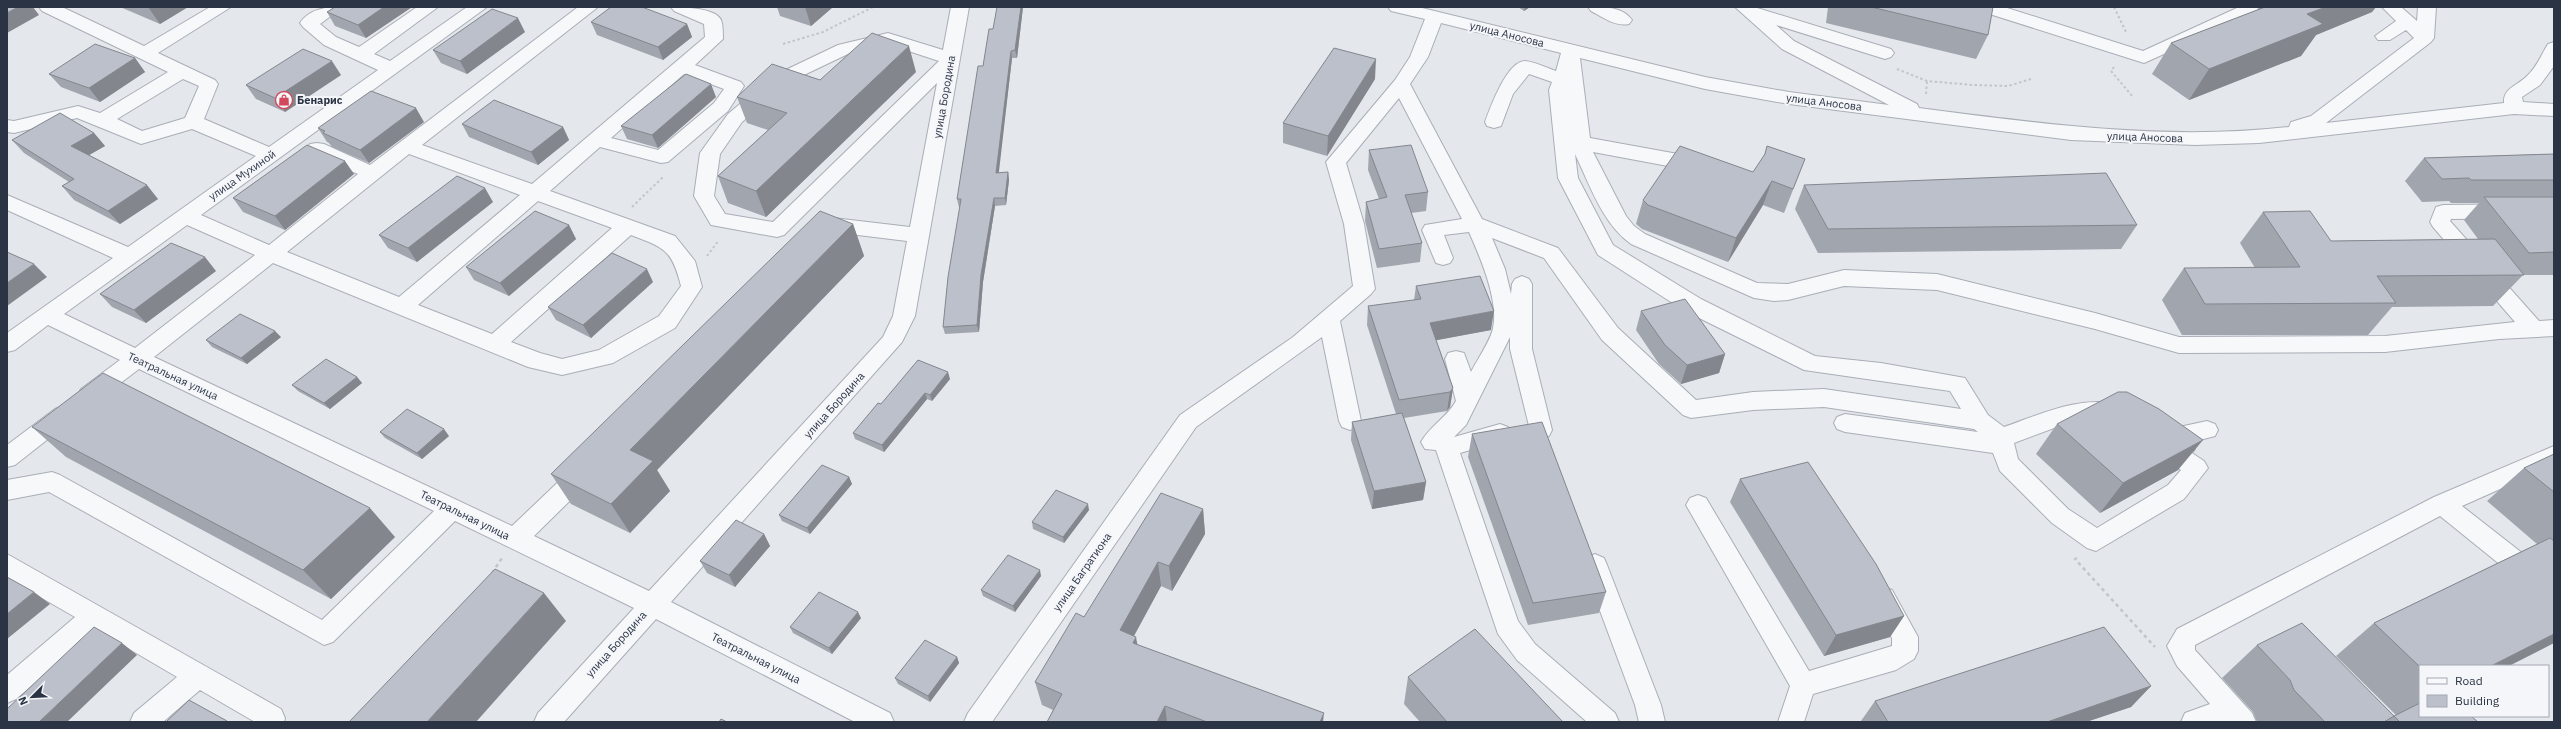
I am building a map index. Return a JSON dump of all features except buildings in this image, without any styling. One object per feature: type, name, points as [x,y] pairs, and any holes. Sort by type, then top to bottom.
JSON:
[{"type":"street","points":[[48,7],[209,84],[193,122]]},
{"type":"street","points":[[146,53],[222,7]]},
{"type":"street","points":[[334,7],[309,23],[330,41],[385,66]]},
{"type":"street","points":[[360,55],[429,7]]},
{"type":"street","name":"улица Мухиной","points":[[7,344],[478,7]]},
{"type":"street","points":[[7,458],[271,254],[406,146],[589,7]]},
{"type":"street","points":[[402,307],[536,193],[680,66],[714,39],[713,21],[680,7]]},
{"type":"street","name":"улица Бородина","points":[[547,722],[652,604],[891,342],[904,316],[960,7]]},
{"type":"street","name":"улица Аносова","points":[[1397,7],[1478,26],[1570,52],[1705,84],[1789,98],[2071,134],[2195,139],[2259,137]]},
{"type":"street","points":[[1473,7],[1478,26]]},
{"type":"street","points":[[1597,7],[1623,20]]},
{"type":"street","points":[[1986,7],[2144,57],[2253,7]]},
{"type":"street","points":[[2391,7],[2425,38]]},
{"type":"street","points":[[2259,137],[2318,120],[2425,38],[2428,7]]},
{"type":"street","points":[[1747,9],[1886,53]]},
{"type":"street","points":[[1747,9],[1788,45],[1924,115]]},
{"type":"street","points":[[1433,442],[1458,419],[1504,328],[1505,312],[1501,288],[1475,224],[1401,84],[1419,57],[1435,16]]},
{"type":"street","points":[[2384,36],[2407,22]]},
{"type":"street","points":[[888,38],[950,59],[777,230],[726,222],[718,220],[704,196],[710,154],[735,118],[779,80],[844,49],[888,38]]},
{"type":"street","points":[[2514,108],[2513,95],[2533,83],[2540,75],[2554,48]]},
{"type":"street","points":[[1570,52],[1558,90],[1568,178],[1605,250],[1693,305],[1812,364],[1881,371],[1957,384],[1980,420],[2002,442],[2008,464],[2060,516],[2096,541],[2176,492],[2196,468],[2116,412],[2072,412],[2002,442],[1846,423]]},
{"type":"street","points":[[1570,52],[1581,143],[1618,220],[1626,231],[1638,239],[1754,290],[1774,293],[1788,292],[1844,278],[1937,282],[2096,321],[2162,342],[2178,345],[2385,344],[2544,329]]},
{"type":"street","points":[[596,140],[662,157],[721,106],[735,86],[680,66]]},
{"type":"street","points":[[1494,122],[1504,93],[1525,67],[1561,79]]},
{"type":"street","points":[[102,120],[182,71]]},
{"type":"street","name":"улица Багратиона","points":[[976,722],[1188,422],[1301,343],[1364,289],[1354,224],[1336,162],[1401,84]]},
{"type":"street","points":[[2259,137],[2514,108],[2554,110]]},
{"type":"street","points":[[7,126],[14,127],[78,112],[102,120],[141,138],[193,122],[270,155]]},
{"type":"street","points":[[293,139],[372,173]]},
{"type":"street","points":[[1581,143],[1687,161],[1716,170]]},
{"type":"street","points":[[185,216],[271,254],[536,361],[562,367],[605,357],[667,322],[692,287],[686,261],[668,241],[406,146]]},
{"type":"street","points":[[7,202],[128,256]]},
{"type":"street","points":[[2544,329],[2440,222],[2443,212],[2554,211]]},
{"type":"street","points":[[812,242],[825,224],[919,235]]},
{"type":"street","points":[[1443,258],[1432,230],[1475,224],[1551,253],[1610,334],[1691,409],[1753,401],[1824,398],[1980,420]]},
{"type":"street","points":[[495,344],[628,226]]},
{"type":"street","points":[[1522,284],[1521,349],[1541,430],[1546,436],[1552,451]]},
{"type":"street","name":"Театральная улица","points":[[46,315],[652,604],[881,722]]},
{"type":"street","points":[[1329,318],[1350,421]]},
{"type":"street","points":[[1456,359],[1467,400]]},
{"type":"street","points":[[1541,430],[1531,427],[1504,431],[1447,448],[1507,626],[1526,652],[1606,722]]},
{"type":"street","points":[[2187,462],[2178,435],[2207,430]]},
{"type":"street","points":[[2237,715],[2186,658],[2180,646],[2186,637],[2442,504],[2554,455]]},
{"type":"street","points":[[515,539],[600,456]]},
{"type":"street","points":[[7,490],[52,482],[324,634],[452,509]]},
{"type":"street","points":[[2442,504],[2554,593]]},
{"type":"street","points":[[1698,505],[1804,685],[1791,722]]},
{"type":"street","points":[[1586,540],[1648,705],[1652,722]]},
{"type":"street","points":[[7,566],[272,718],[269,722]]},
{"type":"street","points":[[1804,685],[1896,658],[1905,651],[1905,637],[1876,586]]},
{"type":"street","points":[[7,691],[95,616]]},
{"type":"street","points":[[143,722],[198,676]]},
{"type":"street","points":[[2194,722],[2237,715]]},
{"type":"path","points":[[783,44],[823,32],[873,7]]},
{"type":"path","points":[[1863,46],[1883,63],[1927,81],[1972,86],[2008,86],[2031,78]]},
{"type":"path","points":[[689,275],[717,246],[726,222]]},
{"type":"path","points":[[487,580],[515,539]]},
{"type":"path","points":[[2075,559],[2158,650]]},
{"type":"place","name":"Бенарис","points":[[284,100]]}]
